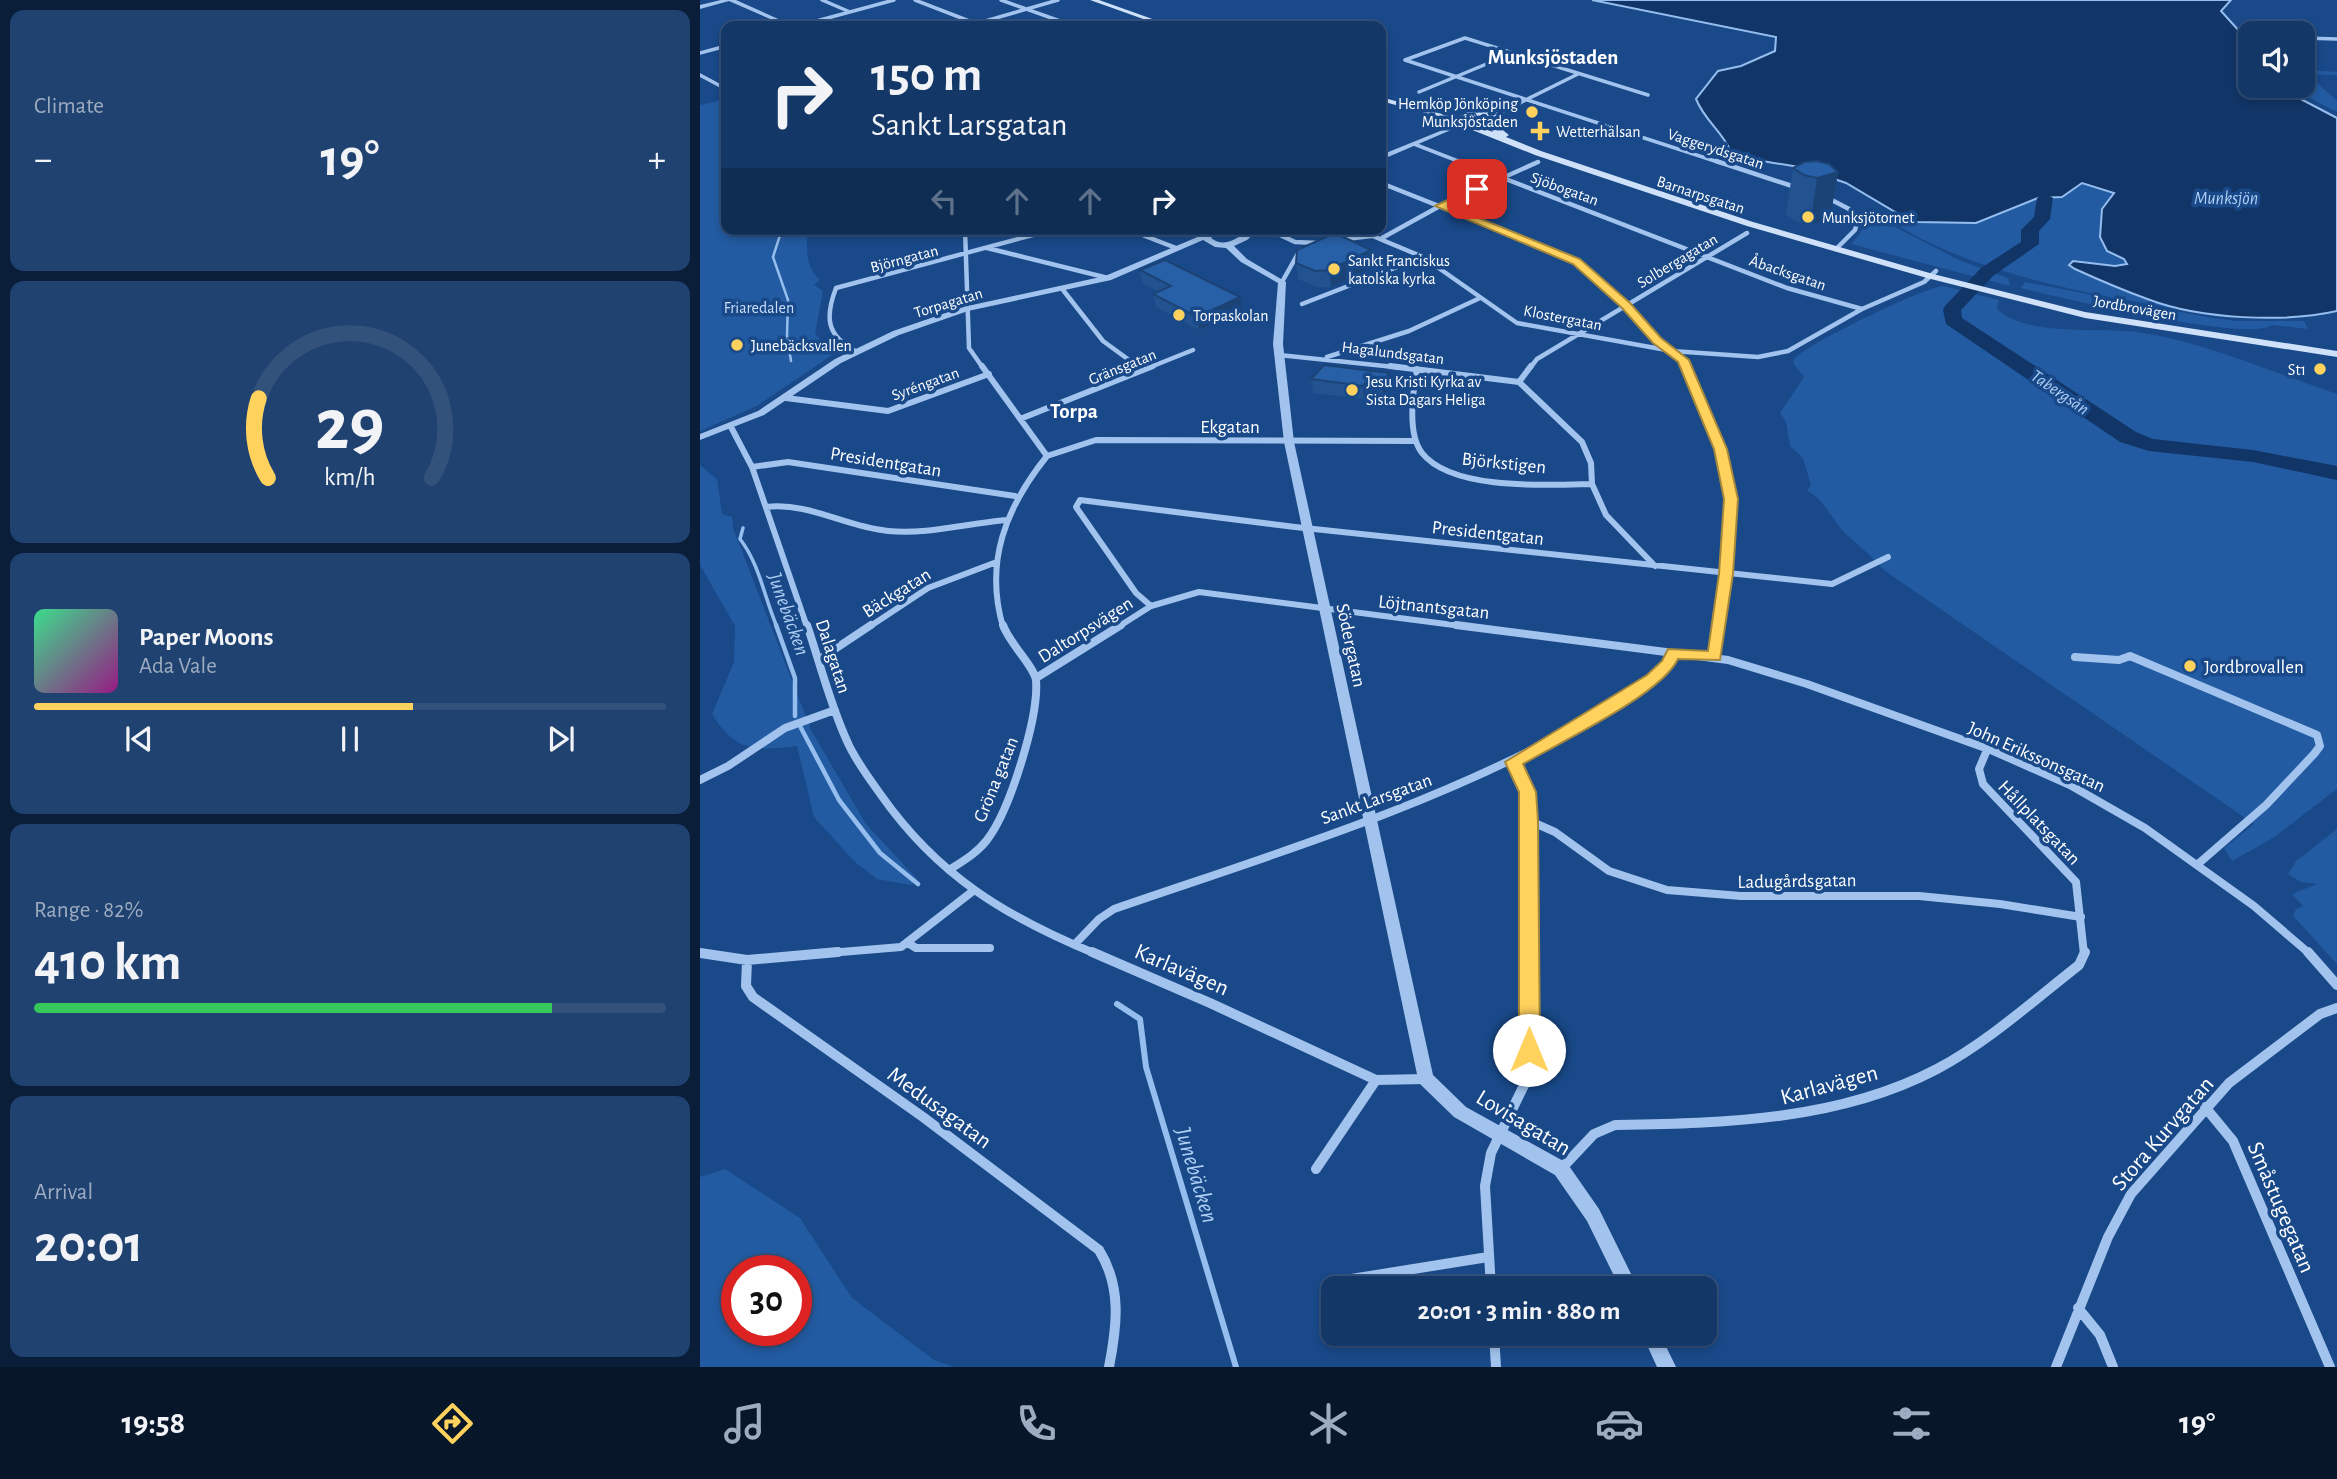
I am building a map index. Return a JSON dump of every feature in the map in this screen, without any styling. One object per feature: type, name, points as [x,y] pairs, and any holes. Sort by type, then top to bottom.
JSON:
[{"type":"main road","points":[[1093,0],[1148,21]]},
{"type":"main road","name":"Barnarpsgatan","points":[[1386,103],[1478,114],[1489,121],[1495,130],[1561,157],[1769,228],[1933,273]]},
{"type":"main road","name":"Barnarpsgatan","points":[[1386,104],[1443,115],[1629,185],[1837,247]]},
{"type":"main road","points":[[1478,114],[1463,115],[1463,123],[1489,121]]},
{"type":"main road","name":"Jordbrovägen","points":[[1933,273],[2085,309],[2337,346]]},
{"type":"main road","name":"Jordbrovägen","points":[[1991,288],[2085,315],[2337,354]]},
{"type":"street","points":[[700,5],[715,0]]},
{"type":"street","points":[[700,5],[729,0],[779,21]]},
{"type":"street","points":[[822,0],[851,12]]},
{"type":"street","points":[[817,21],[894,0]]},
{"type":"street","points":[[915,0],[969,21]]},
{"type":"street","points":[[1001,0],[1060,21]]},
{"type":"street","points":[[987,21],[1058,0]]},
{"type":"street","name":"Vaggerydsgatan","points":[[1513,53],[1465,38],[1405,60],[1808,191]]},
{"type":"street","points":[[2315,38],[2337,39]]},
{"type":"street","points":[[700,53],[721,47]]},
{"type":"street","points":[[1419,92],[1513,53],[1648,95]]},
{"type":"street","points":[[1489,121],[1524,98],[1578,74]]},
{"type":"street","points":[[700,75],[721,86]]},
{"type":"street","points":[[1478,114],[1514,99],[1524,98]]},
{"type":"street","points":[[1386,156],[1463,123]]},
{"type":"street","name":"Sjöbogatan","points":[[1414,144],[1707,256]]},
{"type":"street","points":[[1386,233],[1538,162]]},
{"type":"street","points":[[1386,185],[1577,261],[1626,305],[1657,341],[1683,360],[1726,468],[1731,525],[1715,657]]},
{"type":"street","points":[[1822,195],[1844,205],[1856,219],[1855,230],[1837,247]]},
{"type":"street","name":"Solbergagatan","points":[[1519,382],[1537,359],[1746,233]]},
{"type":"street","points":[[966,235],[969,348],[1047,456],[1016,496],[994,563],[998,611],[1004,630],[1035,678]]},
{"type":"street","name":"Björngatan","points":[[856,351],[840,344],[828,329],[836,288],[1033,235]]},
{"type":"street","points":[[1142,235],[1176,248]]},
{"type":"street","points":[[1210,235],[1207,238],[1228,245],[1241,241],[1248,235]]},
{"type":"street","points":[[1228,245],[1235,257],[1258,266],[1282,282],[1300,254],[1300,245],[1280,235]]},
{"type":"street","name":"Klostergatan","points":[[1373,235],[1423,257],[1517,323],[1672,351],[1743,357],[1788,351],[1933,273]]},
{"type":"street","points":[[1295,242],[1318,243],[1383,235]]},
{"type":"street","name":"Torpagatan","points":[[700,437],[731,427],[786,398],[856,351],[896,333],[967,309],[1108,278],[1189,242],[1207,238]]},
{"type":"street","points":[[986,248],[1108,278]]},
{"type":"street","name":"Åbacksgatan","points":[[1707,256],[1787,288],[1862,309]]},
{"type":"street","points":[[1302,304],[1423,257]]},
{"type":"street","name":"Södergatan","points":[[1282,282],[1279,355],[1289,442],[1426,1079]]},
{"type":"street","points":[[1063,290],[1103,341],[1143,370]]},
{"type":"street","points":[[1325,358],[1409,331],[1480,298]]},
{"type":"street","name":"Gränsgatan","points":[[1020,419],[1193,350]]},
{"type":"street","name":"Hagalundsgatan","points":[[1279,355],[1325,358],[1519,382]]},
{"type":"street","points":[[1415,441],[1417,369]]},
{"type":"street","name":"Syréngatan","points":[[786,398],[888,411],[989,374]]},
{"type":"street","points":[[1519,382],[1581,442],[1591,463],[1591,484],[1606,515],[1655,566]]},
{"type":"street","name":"Dalagatan","points":[[731,427],[752,467],[847,742],[868,779],[897,818],[949,870]]},
{"type":"street","name":"Ekgatan","points":[[1047,456],[1096,440],[1415,441]]},
{"type":"street","name":"Björkstigen","points":[[1415,441],[1428,460],[1458,474],[1484,479],[1591,484]]},
{"type":"street","name":"Presidentgatan","points":[[752,467],[788,462],[1016,496]]},
{"type":"street","name":"Presidentgatan","points":[[1151,606],[1136,593],[1076,507],[1080,500],[1090,499],[1307,528],[1832,584],[1888,556]]},
{"type":"street","points":[[766,506],[796,505],[866,527],[901,532],[1007,520]]},
{"type":"street","name":"Bäckgatan","points":[[820,659],[839,650],[911,597],[957,575],[994,563]]},
{"type":"street","name":"Löjtnantsgatan","points":[[1151,606],[1199,592],[1673,653]]},
{"type":"street","name":"Daltorpsvägen","points":[[1035,678],[1151,606]]},
{"type":"street","name":"John Erikssonsgatan","points":[[1673,653],[1715,657],[1770,671],[1987,750],[2093,796],[2198,864],[2276,922],[2337,985]]},
{"type":"street","name":"Sankt Larsgatan","points":[[1075,944],[1098,919],[1114,909],[1369,818],[1513,762],[1653,679],[1668,664],[1673,653]]},
{"type":"street","points":[[2075,657],[2119,660],[2130,656],[2317,735],[2320,740],[2320,746],[2314,754],[2266,805],[2198,864]]},
{"type":"street","name":"Gröna gatan","points":[[949,870],[971,856],[988,839],[1018,774],[1032,725],[1035,678]]},
{"type":"street","points":[[700,780],[728,766],[785,728],[835,710]]},
{"type":"street","name":"Hållplatsgatan","points":[[1987,750],[1979,769],[1983,784],[2076,882],[2081,917]]},
{"type":"street","points":[[1490,1276],[1484,1207],[1486,1175],[1492,1152],[1522,1099],[1529,1075],[1530,821],[1528,792],[1523,776],[1513,762]]},
{"type":"street","name":"Ladugårdsgatan","points":[[1530,821],[1552,831],[1591,861],[1615,873],[1663,889],[1744,898],[1863,894],[1944,896],[2008,903],[2081,917]]},
{"type":"street","name":"Karlavägen","points":[[949,870],[973,891],[1075,944],[1243,1016],[1376,1080],[1395,1082],[1426,1079]]},
{"type":"street","points":[[700,953],[747,960],[880,950],[908,943],[973,891]]},
{"type":"street","name":"Karlavägen","points":[[1561,1169],[1594,1134],[1615,1125],[1735,1123],[1795,1115],[1847,1105],[1936,1070],[1970,1049],[2079,965],[2086,950],[2081,917]]},
{"type":"street","points":[[908,943],[916,948],[990,948]]},
{"type":"street","name":"Medusagatan","points":[[747,960],[746,986],[753,997],[923,1118],[1099,1250],[1111,1266],[1117,1288],[1109,1367]]},
{"type":"street","name":"Stora Kurvgatan","points":[[2056,1367],[2078,1308],[2131,1194],[2205,1107],[2268,1051],[2320,1014],[2337,1008]]},
{"type":"street","name":"Lovisagatan","points":[[1426,1079],[1460,1112],[1561,1169],[1593,1215],[1623,1276]]},
{"type":"street","points":[[1316,1169],[1376,1080]]},
{"type":"street","name":"Småstugegatan","points":[[2205,1107],[2233,1141],[2330,1367]]},
{"type":"street","points":[[1370,1276],[1488,1257]]},
{"type":"street","points":[[2078,1308],[2093,1322],[2113,1367]]},
{"type":"street","points":[[1495,1346],[1496,1367]]},
{"type":"street","points":[[1657,1346],[1667,1367]]},
{"type":"green space","points":[[2315,71],[2337,72],[2337,75],[2315,74]]},
{"type":"green space","points":[[2315,81],[2337,101],[2337,112],[2310,98],[2315,98]]},
{"type":"green space","name":"Friaredalen","points":[[721,100],[721,235],[808,235],[808,257],[812,270],[820,280],[814,285],[823,291],[815,334],[835,353],[757,406],[700,431],[700,105]]},
{"type":"green space","points":[[2082,183],[2114,193],[2105,204],[2102,245],[2124,259],[2127,264],[2115,266],[2073,261],[2075,269],[2151,301],[2194,311],[2118,299],[2034,280],[1953,253],[1886,217],[1894,215],[1917,222],[1976,223],[2038,198],[2062,197]]},
{"type":"green space","points":[[1862,210],[1959,260],[2008,278],[2010,286],[1851,244],[1861,233],[1864,224]]},
{"type":"green space","points":[[2025,282],[2207,317],[2237,321],[2304,321],[2308,329],[2272,325],[2257,329],[2229,328],[2193,324],[2021,288]]},
{"type":"green space","name":"Jordbrovallen","points":[[1943,286],[1999,300],[1997,309],[2026,324],[2161,336],[2212,350],[2337,394],[2337,789],[2273,838],[2232,861],[2224,848],[2254,824],[1885,571],[1843,531],[1819,500],[1807,491],[1811,485],[1803,458],[1790,446],[1786,422],[1780,413],[1804,377],[1793,363],[1795,358],[1866,317]]},
{"type":"green space","points":[[700,465],[717,479],[722,514],[732,517],[733,528],[811,730],[866,824],[917,879],[911,885],[877,879],[855,862],[814,817],[797,746],[748,746],[729,736],[712,714],[734,662],[735,626],[700,565]]},
{"type":"green space","points":[[2337,829],[2337,964],[2293,916],[2296,909],[2303,906],[2292,894],[2317,884],[2301,882],[2288,874],[2296,861]]},
{"type":"green space","points":[[725,1169],[800,1218],[852,1298],[934,1360],[954,1367],[700,1367],[700,1177]]},
{"type":"water","name":"Munksjön","points":[[1592,0],[2231,0],[2221,11],[2238,30],[2238,98],[2299,98],[2337,118],[2337,311],[2268,318],[2193,311],[2150,300],[2075,269],[2069,265],[2073,261],[2115,266],[2127,264],[2124,259],[2107,251],[2100,237],[2102,209],[2114,193],[2082,183],[2062,197],[2038,198],[1976,223],[1917,222],[1846,183],[1799,167],[1762,161],[1730,150],[1696,99],[1718,71],[1741,66],[1775,51],[1776,37]]},
{"type":"building","points":[[1804,162],[1829,164],[1838,172],[1817,178],[1804,175],[1793,168]]},
{"type":"building","points":[[1331,235],[1339,235],[1371,250],[1329,270],[1315,271],[1296,263],[1297,250]]},
{"type":"building","points":[[1165,260],[1240,297],[1197,317],[1153,294],[1171,286],[1140,270]]},
{"type":"building","points":[[1324,365],[1389,373],[1382,385],[1365,383],[1363,386],[1311,379]]},
{"type":"waterway","name":"Tabergsån","points":[[2045,198],[2042,219],[2030,230],[2030,244],[2008,256],[1977,281],[1952,310],[1953,320],[2068,394],[2128,437],[2149,445],[2253,456],[2337,473]]},
{"type":"waterway","name":"Junebäcken","points":[[780,235],[773,257],[788,300],[787,335],[791,361]]},
{"type":"waterway","name":"Junebäcken","points":[[743,528],[740,539],[757,570],[777,627]]},
{"type":"waterway","name":"Junebäcken","points":[[776,625],[795,678],[795,716]]},
{"type":"waterway","name":"Junebäcken","points":[[801,728],[839,800],[880,853],[918,884]]},
{"type":"waterway","name":"Junebäcken","points":[[1117,1004],[1140,1019],[1146,1067],[1236,1367]]},
{"type":"place","name":"Hemköp Jönköping Munksjöstaden","points":[[1532,112]]},
{"type":"place","name":"Wetterhälsan","points":[[1540,131]]},
{"type":"place","name":"Munksjötornet","points":[[1808,217]]},
{"type":"place","name":"Sankt Franciskus katolska kyrka","points":[[1334,269]]},
{"type":"place","name":"Torpaskolan","points":[[1179,315]]},
{"type":"place","name":"Junebäcksvallen","points":[[737,345]]},
{"type":"place","name":"St1","points":[[2320,369]]},
{"type":"place","name":"Jesu Kristi Kyrka av Sista Dagars Heliga","points":[[1352,390]]},
{"type":"place","name":"Jordbrovallen","points":[[2190,666]]},
{"type":"district","name":"Munksjöstaden","points":[[1553,57]]},
{"type":"district","name":"Torpa","points":[[1074,411]]},
{"type":"route","points":[[1477,189],[1440,206],[1577,261],[1626,305],[1657,341],[1683,360],[1721,449],[1731,499],[1731,525],[1715,657],[1673,653],[1668,664],[1653,679],[1513,762],[1523,776],[1528,792],[1530,821],[1529,1050]]}]
